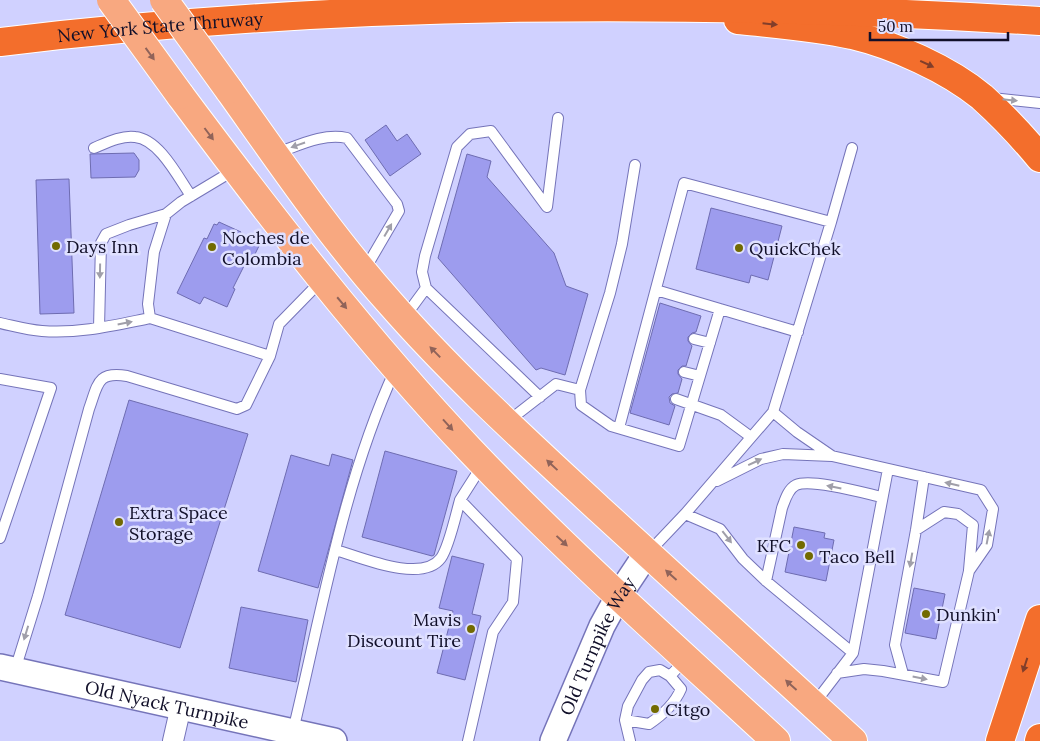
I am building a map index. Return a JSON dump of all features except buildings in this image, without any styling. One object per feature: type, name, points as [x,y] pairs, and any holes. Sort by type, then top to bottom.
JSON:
[{"type":"highway","name":"New York State Thruway","points":[[0,42],[124,27],[259,16],[383,8],[583,2],[792,6],[906,11],[1040,21]]},
{"type":"highway","points":[[583,2],[810,28],[853,36],[894,49],[933,66],[981,97],[1019,133],[1040,158]]},
{"type":"highway","points":[[1000,741],[1040,619]]},
{"type":"main road","points":[[111,0],[236,169],[323,280],[396,367],[484,464],[619,595],[679,667],[776,741]]},
{"type":"main road","points":[[164,0],[328,228],[403,318],[459,378],[506,423],[853,741]]},
{"type":"street","name":"Old Turnpike Way","points":[[553,741],[602,626],[619,595],[647,553]]},
{"type":"street","name":"Old Nyack Turnpike","points":[[8,668],[334,741]]},
{"type":"street","points":[[172,741],[181,706]]},
{"type":"lane","points":[[981,97],[1040,103]]},
{"type":"lane","points":[[540,397],[426,288],[422,272],[457,147],[470,134],[491,131],[547,207],[558,118]]},
{"type":"lane","points":[[94,148],[134,136],[150,142],[162,154],[191,196]]},
{"type":"lane","points":[[274,154],[325,136],[347,138],[397,204],[398,211],[363,272]]},
{"type":"lane","points":[[647,553],[685,514],[773,412],[852,148]]},
{"type":"lane","points":[[635,164],[622,244],[610,293],[580,390],[581,405],[611,426],[679,446],[720,309]]},
{"type":"lane","points":[[99,328],[101,243],[106,234],[128,225],[166,214],[191,196],[236,169]]},
{"type":"lane","points":[[619,428],[649,327],[656,290],[684,183],[831,222]]},
{"type":"lane","points":[[150,318],[148,304],[154,252],[166,214]]},
{"type":"lane","points":[[8,668],[38,596],[90,409],[97,386],[104,376],[113,374],[127,376],[237,409],[246,405],[270,356],[279,324],[323,280]]},
{"type":"lane","points":[[403,318],[426,288]]},
{"type":"lane","points":[[656,290],[798,332]]},
{"type":"lane","points":[[0,323],[40,331],[62,332],[99,328],[150,318],[270,356]]},
{"type":"lane","points":[[694,340],[710,344]]},
{"type":"lane","points":[[293,731],[348,496],[383,397],[396,367]]},
{"type":"lane","points":[[684,372],[700,376]]},
{"type":"lane","points":[[0,379],[51,388],[0,538]]},
{"type":"lane","points":[[506,423],[556,384],[580,390]]},
{"type":"lane","points":[[676,399],[721,415],[751,437]]},
{"type":"lane","points":[[773,412],[797,432],[832,456]]},
{"type":"lane","points":[[711,483],[761,459],[783,454],[832,456],[981,490],[993,509],[987,545],[969,571]]},
{"type":"lane","points":[[336,550],[409,570],[429,568],[441,558],[460,500],[484,464]]},
{"type":"lane","points":[[813,704],[853,653],[888,468]]},
{"type":"lane","points":[[903,674],[895,645],[924,477]]},
{"type":"lane","points":[[766,581],[782,508],[786,496],[795,485],[808,482],[882,497]]},
{"type":"lane","points":[[460,500],[517,559],[513,602],[494,632],[468,741]]},
{"type":"lane","points":[[837,673],[864,669],[943,682],[969,571],[973,525],[958,514],[944,512],[916,530]]},
{"type":"lane","points":[[685,514],[720,529],[743,559],[766,581],[853,653]]},
{"type":"lane","points":[[625,720],[649,724],[657,719],[681,689],[679,667],[649,672],[642,680],[628,706],[625,720],[630,741]]},
{"type":"place","name":"Days Inn","points":[[56,246]]},
{"type":"place","name":"Noches de Colombia","points":[[212,247]]},
{"type":"place","name":"QuickChek","points":[[739,248]]},
{"type":"place","name":"Extra Space Storage","points":[[119,522]]},
{"type":"place","name":"KFC","points":[[801,545]]},
{"type":"place","name":"Taco Bell","points":[[809,556]]},
{"type":"place","name":"Dunkin'","points":[[926,614]]},
{"type":"place","name":"Mavis Discount Tire","points":[[471,629]]},
{"type":"place","name":"Citgo","points":[[655,709]]}]
